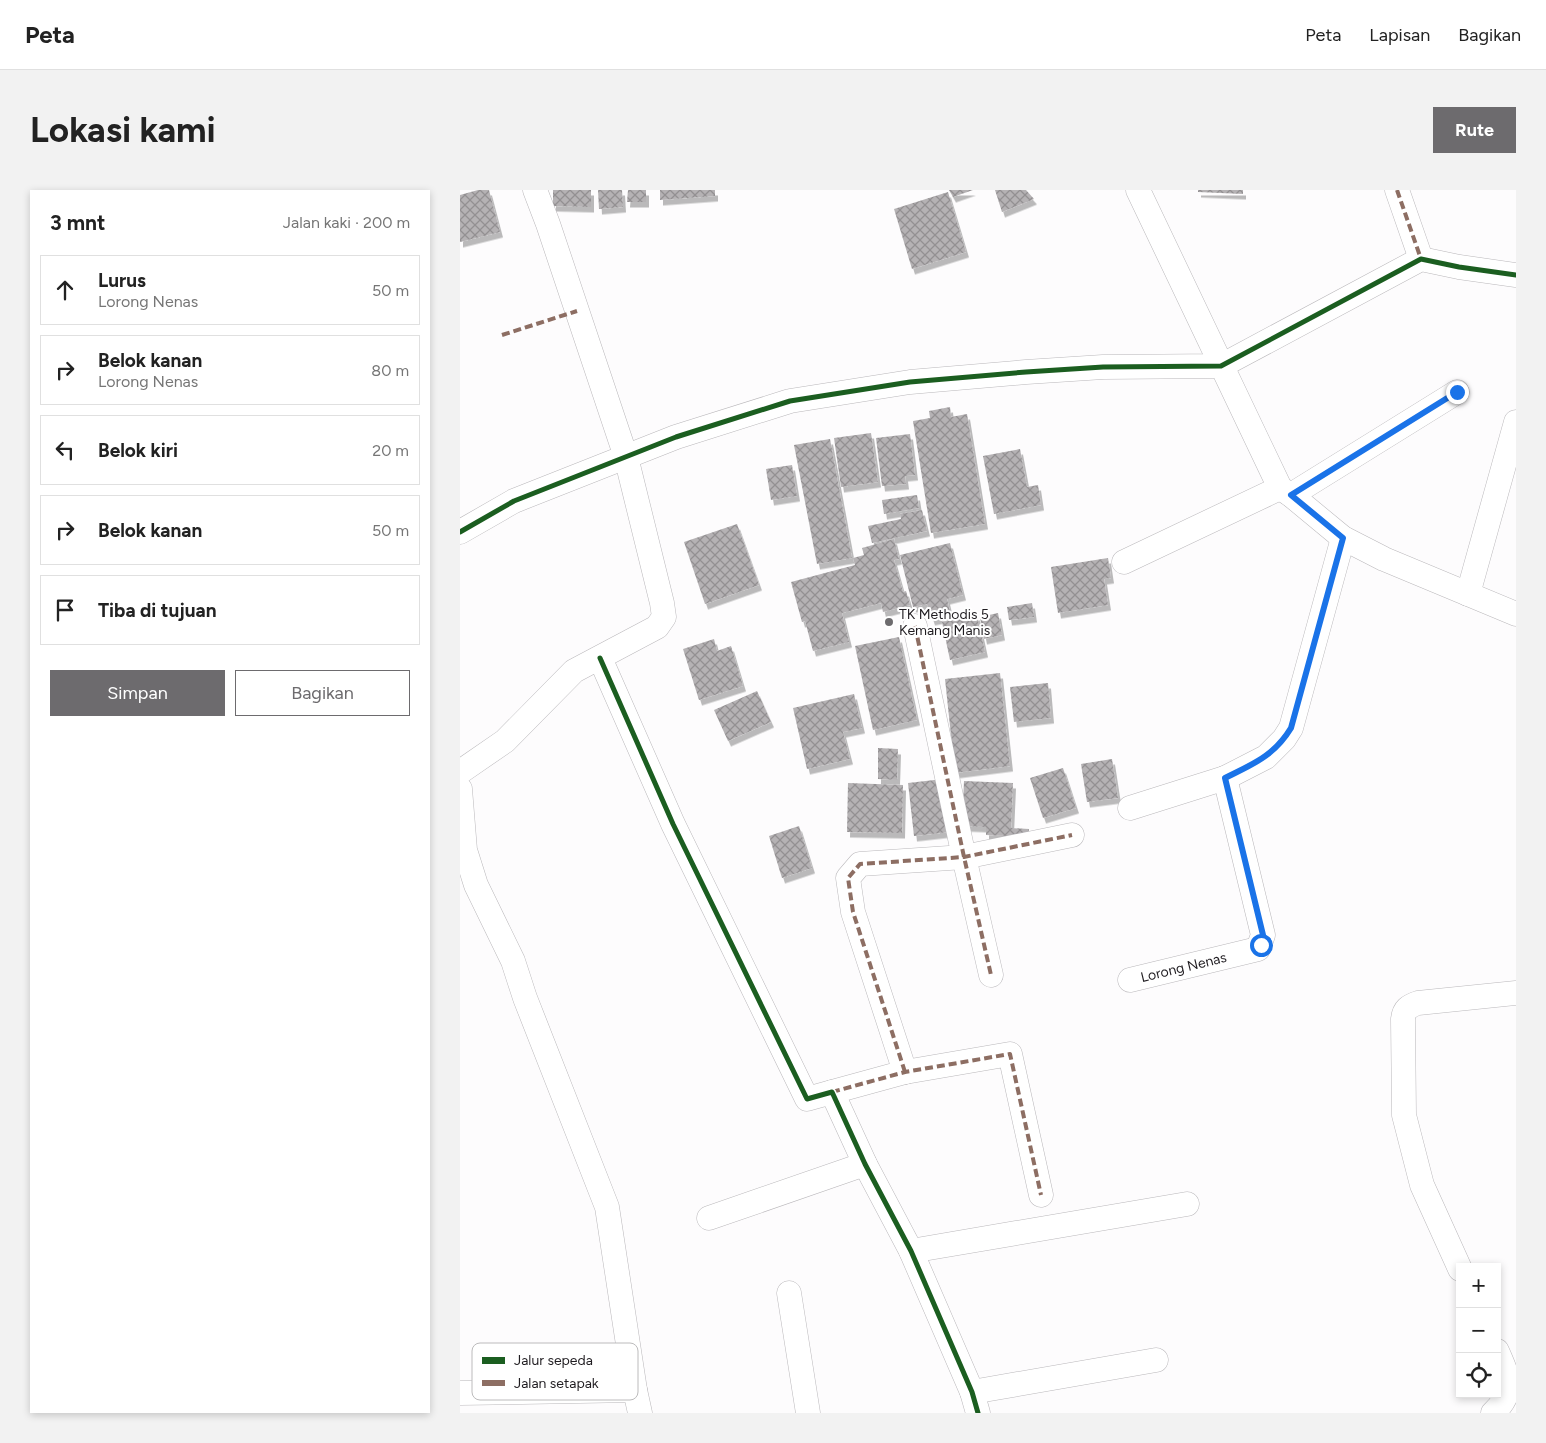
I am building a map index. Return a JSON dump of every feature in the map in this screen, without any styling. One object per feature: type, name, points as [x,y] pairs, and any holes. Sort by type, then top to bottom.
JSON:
[{"type":"street","points":[[460,772],[505,741],[574,671],[657,627],[664,617],[662,602],[626,457],[551,232],[535,190]]},
{"type":"street","points":[[1138,190],[1221,366],[1286,491],[1343,538],[1384,559],[1516,614]]},
{"type":"street","points":[[1397,190],[1420,258]]},
{"type":"street","points":[[460,532],[514,501],[676,437],[790,401],[910,382],[1103,367],[1221,366],[1420,258],[1459,267],[1516,275]]},
{"type":"street","points":[[1124,562],[1286,491],[1457,392]]},
{"type":"street","points":[[1468,594],[1516,422]]},
{"type":"street","points":[[1130,808],[1225,778],[1266,757],[1284,739],[1291,728],[1343,538]]},
{"type":"street","points":[[915,626],[991,975]]},
{"type":"street","points":[[600,658],[673,824],[807,1099],[904,1072],[1010,1054],[1041,1195]]},
{"type":"street","name":"Lorong Nenas","points":[[1130,980],[1258,949],[1261,945],[1263,935],[1225,778]]},
{"type":"street","points":[[460,789],[465,850],[476,885],[513,962],[524,998],[607,1208],[628,1343]]},
{"type":"street","points":[[904,1072],[853,912],[848,878],[860,864],[964,857],[1072,836]]},
{"type":"street","points":[[1457,1263],[1422,1185],[1404,1115],[1404,1012],[1409,1006],[1418,1003],[1516,993]]},
{"type":"street","points":[[832,1092],[865,1164],[911,1251],[975,1403],[1156,1360]]},
{"type":"street","points":[[709,1218],[865,1164]]},
{"type":"street","points":[[911,1251],[1187,1204]]},
{"type":"street","points":[[789,1292],[808,1413]]},
{"type":"street","points":[[1493,1413],[1513,1390],[1498,1353]]},
{"type":"street","points":[[637,1400],[640,1413]]},
{"type":"building","points":[[478,190],[489,190],[500,232],[460,242],[460,195]]},
{"type":"building","points":[[553,190],[591,190],[591,207],[553,206]]},
{"type":"building","points":[[598,190],[622,190],[623,207],[599,209]]},
{"type":"building","points":[[628,190],[646,190],[646,202],[627,202]]},
{"type":"building","points":[[660,190],[715,190],[715,196],[660,200]]},
{"type":"building","points":[[949,190],[973,190],[953,197]]},
{"type":"building","points":[[995,190],[1026,190],[1034,199],[1002,212]]},
{"type":"building","points":[[1198,190],[1243,190],[1243,194],[1198,192]]},
{"type":"building","points":[[948,192],[966,252],[912,269],[894,209]]},
{"type":"building","points":[[950,407],[951,417],[967,414],[985,524],[931,533],[913,421],[930,418],[929,411]]},
{"type":"building","points":[[871,433],[878,482],[841,487],[834,438]]},
{"type":"building","points":[[910,434],[915,475],[905,476],[906,484],[882,486],[876,438]]},
{"type":"building","points":[[830,439],[852,558],[817,564],[794,445]]},
{"type":"building","points":[[1020,449],[1027,487],[1038,485],[1041,505],[994,514],[983,456]]},
{"type":"building","points":[[792,465],[797,496],[771,500],[766,469]]},
{"type":"building","points":[[917,495],[919,508],[884,514],[882,500]]},
{"type":"building","points":[[922,510],[927,531],[872,543],[868,526],[901,519],[900,514]]},
{"type":"building","points":[[737,524],[759,585],[705,604],[684,542]]},
{"type":"building","points":[[894,539],[899,559],[894,560],[903,592],[906,591],[910,605],[883,612],[881,603],[842,613],[849,642],[813,651],[805,621],[802,622],[791,582],[855,565],[853,558],[864,555],[862,548]]},
{"type":"building","points":[[950,543],[963,595],[947,599],[951,616],[932,620],[927,604],[913,607],[900,555]]},
{"type":"building","points":[[1108,558],[1111,578],[1104,579],[1108,605],[1058,613],[1051,567]]},
{"type":"building","points":[[1032,603],[1034,617],[1009,620],[1007,607]]},
{"type":"building","points":[[998,613],[1002,635],[984,639],[980,617]]},
{"type":"building","points":[[977,615],[985,652],[950,660],[942,622]]},
{"type":"building","points":[[899,637],[917,720],[873,730],[855,646]]},
{"type":"building","points":[[714,639],[717,651],[731,646],[743,686],[699,700],[683,649]]},
{"type":"building","points":[[1000,673],[1010,766],[955,773],[945,679]]},
{"type":"building","points":[[1048,683],[1051,718],[1014,722],[1010,687]]},
{"type":"building","points":[[757,691],[771,722],[728,741],[714,710]]},
{"type":"building","points":[[854,694],[862,728],[843,732],[850,759],[807,769],[793,708]]},
{"type":"building","points":[[878,748],[898,749],[897,780],[878,779]]},
{"type":"building","points":[[1112,759],[1118,798],[1087,802],[1081,764]]},
{"type":"building","points":[[1063,768],[1076,808],[1043,818],[1030,778]]},
{"type":"building","points":[[943,779],[949,832],[914,836],[908,783]]},
{"type":"building","points":[[964,781],[1013,783],[1011,828],[1029,829],[1029,837],[986,835],[986,827],[962,826]]},
{"type":"building","points":[[848,783],[903,785],[902,833],[847,832]]},
{"type":"building","points":[[799,826],[812,868],[782,878],[769,836]]},
{"type":"marked path","points":[[1397,190],[1421,259]]},
{"type":"marked path","points":[[502,335],[577,311]]},
{"type":"marked path","points":[[915,626],[991,975]]},
{"type":"marked path","points":[[905,1072],[853,912],[848,878],[860,864],[964,857],[1072,835]]},
{"type":"marked path","points":[[832,1092],[905,1072],[1010,1054],[1041,1195]]},
{"type":"cycle path","points":[[460,532],[514,501],[676,437],[790,401],[910,382],[1026,372],[1103,367],[1221,366],[1421,259],[1459,267],[1516,275]]},
{"type":"cycle path","points":[[600,658],[673,824],[807,1099],[832,1092],[865,1164],[911,1251],[972,1392],[978,1413]]},
{"type":"place","name":"TK Methodis 5 Kemang Manis","points":[[889,622]]},
{"type":"route","points":[[1261,945],[1263,935],[1225,778],[1266,757],[1284,739],[1291,728],[1343,538],[1291,495],[1457,392]]}]
